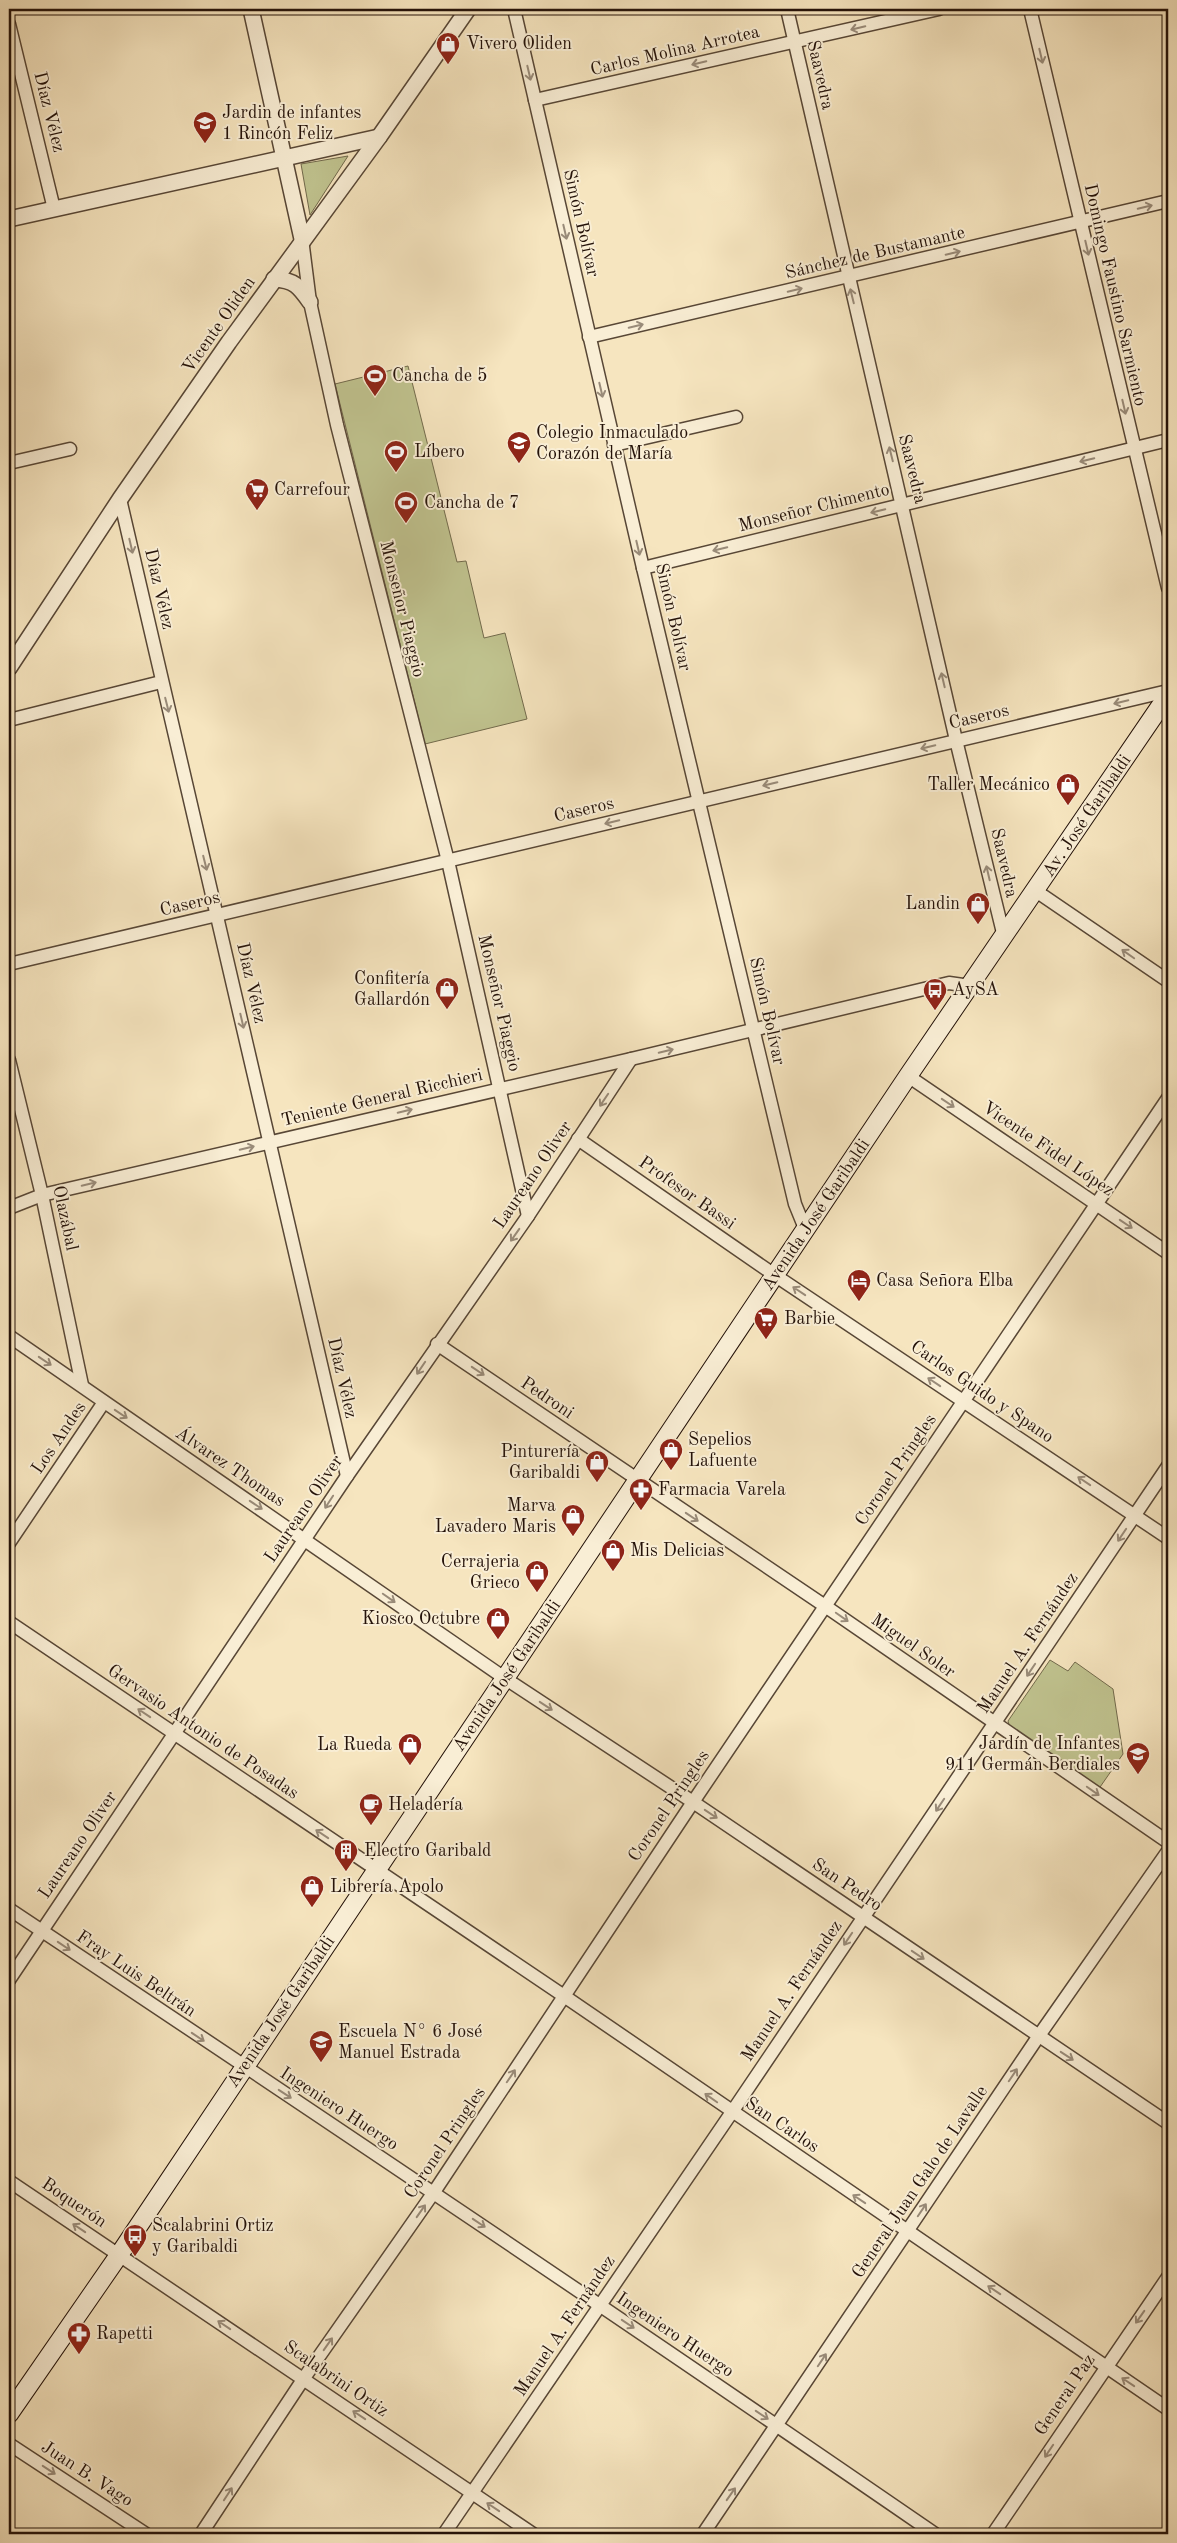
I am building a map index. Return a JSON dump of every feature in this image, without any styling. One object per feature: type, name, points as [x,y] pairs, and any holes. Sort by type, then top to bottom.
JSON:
[{"type":"main road","name":"Av. José Garibaldi","points":[[1004,937],[1168,695]]},
{"type":"main road","name":"Avenida José Garibaldi","points":[[9,2414],[119,2255],[506,1679],[637,1480],[776,1276],[908,1076],[1004,937]]},
{"type":"street","name":"Monseñor Piaggio","points":[[251,9],[302,239],[310,302],[372,570],[448,861],[528,1216]]},
{"type":"street","name":"Vicente Oliden","points":[[9,668],[120,499],[302,239],[379,137],[468,9]]},
{"type":"street","name":"Simón Bolívar","points":[[514,9],[614,445],[794,1204],[806,1231]]},
{"type":"street","name":"Saavedra","points":[[787,9],[956,740],[1004,937]]},
{"type":"street","name":"Carlos Molina Arrotea","points":[[535,100],[939,9]]},
{"type":"street","name":"Domingo Faustino Sarmiento","points":[[1030,9],[1168,588]]},
{"type":"street","name":"Díaz Vélez","points":[[9,24],[54,208]]},
{"type":"street","points":[[9,219],[379,137]]},
{"type":"street","name":"Sánchez de Bustamante","points":[[589,337],[848,278],[1168,201]]},
{"type":"street","points":[[274,279],[288,280],[297,284],[310,302]]},
{"type":"street","points":[[614,445],[736,417]]},
{"type":"street","name":"Monseñor Chimento","points":[[643,568],[1168,440]]},
{"type":"street","points":[[9,463],[70,449]]},
{"type":"street","name":"Díaz Vélez","points":[[120,499],[347,1476]]},
{"type":"street","points":[[9,720],[162,682]]},
{"type":"street","name":"Caseros","points":[[9,964],[1168,691]]},
{"type":"street","points":[[1036,891],[1168,982]]},
{"type":"street","name":"Teniente General Ricchieri","points":[[9,1208],[42,1195],[631,1059],[949,983],[970,986]]},
{"type":"street","name":"Laureano Oliver","points":[[9,1980],[347,1476],[437,1344],[528,1216],[631,1059]]},
{"type":"street","name":"Olazábal","points":[[9,1060],[42,1195],[82,1385]]},
{"type":"street","name":"Vicente Fidel López","points":[[908,1076],[1168,1252]]},
{"type":"street","name":"Coronel Pringles","points":[[201,2534],[304,2378],[434,2192],[693,1802],[1168,1098]]},
{"type":"street","name":"Profesor Bassi","points":[[578,1139],[776,1276]]},
{"type":"street","name":"Carlos Guido y Spano","points":[[776,1276],[1168,1538]]},
{"type":"street","name":"Álvarez Thomas","points":[[9,1336],[506,1679]]},
{"type":"street","name":"Pedroni","points":[[437,1344],[637,1480]]},
{"type":"street","name":"Los Andes","points":[[9,1543],[104,1402]]},
{"type":"street","name":"Manuel A. Fernández","points":[[444,2534],[732,2112],[1168,1466]]},
{"type":"street","name":"Miguel Soler","points":[[637,1480],[825,1606],[1168,1842]]},
{"type":"street","name":"Gervasio Antonio de Posadas","points":[[9,1622],[377,1871]]},
{"type":"street","name":"San Pedro","points":[[506,1679],[693,1802],[1038,2037],[1168,2123]]},
{"type":"street","name":"General Juan Galo de Lavalle","points":[[703,2534],[778,2426],[1038,2037],[1168,1851]]},
{"type":"street","name":"San Carlos","points":[[377,1871],[564,1996],[1168,2409]]},
{"type":"street","name":"Fray Luis Beltrán","points":[[9,1909],[244,2068]]},
{"type":"street","name":"Ingeniero Huergo","points":[[244,2068],[434,2192],[935,2534]]},
{"type":"street","name":"Boquerón","points":[[9,2181],[119,2255]]},
{"type":"street","name":"Scalabrini Ortiz","points":[[119,2255],[533,2534]]},
{"type":"street","name":"General Paz","points":[[992,2534],[1168,2277]]},
{"type":"street","name":"Juan B. Vago","points":[[9,2444],[146,2534]]},
{"type":"green space","points":[[348,156],[310,215],[301,164]]},
{"type":"green space","name":"Líbero","points":[[408,366],[457,562],[466,561],[484,638],[505,633],[527,719],[425,744],[335,384]]},
{"type":"green space","points":[[1050,1660],[1068,1671],[1075,1662],[1113,1689],[1123,1754],[1098,1790],[1010,1728],[1008,1721]]},
{"type":"place","name":"Vivero Oliden","points":[[448,65]]},
{"type":"place","name":"Jardin de infantes 1 Rincón Feliz","points":[[205,144]]},
{"type":"place","name":"Cancha de 5","points":[[375,397]]},
{"type":"place","name":"Colegio Inmaculado Corazón de María","points":[[519,464]]},
{"type":"place","name":"Líbero","points":[[396,473]]},
{"type":"place","name":"Carrefour","points":[[257,511]]},
{"type":"place","name":"Cancha de 7","points":[[406,524]]},
{"type":"place","name":"Taller Mecánico","points":[[1068,806]]},
{"type":"place","name":"Landin","points":[[978,925]]},
{"type":"place","name":"Confitería Gallardón","points":[[447,1010]]},
{"type":"place","name":"AySA","points":[[935,1011]]},
{"type":"place","name":"Casa Señora Elba","points":[[859,1302]]},
{"type":"place","name":"Barbie","points":[[766,1340]]},
{"type":"place","name":"Sepelios Lafuente","points":[[671,1471]]},
{"type":"place","name":"Pinturería Garibaldi","points":[[597,1483]]},
{"type":"place","name":"Farmacia Varela","points":[[641,1511]]},
{"type":"place","name":"Marva Lavadero Maris","points":[[573,1537]]},
{"type":"place","name":"Mis Delicias","points":[[613,1572]]},
{"type":"place","name":"Cerrajeria Grieco","points":[[537,1593]]},
{"type":"place","name":"Kiosco Octubre","points":[[498,1640]]},
{"type":"place","name":"La Rueda","points":[[410,1766]]},
{"type":"place","name":"Jardín de Infantes 911 Germán Berdiales","points":[[1138,1775]]},
{"type":"place","name":"Heladería","points":[[371,1826]]},
{"type":"place","name":"Electro Garibald","points":[[346,1872]]},
{"type":"place","name":"Librería Apolo","points":[[312,1908]]},
{"type":"place","name":"Escuela N° 6 José Manuel Estrada","points":[[321,2063]]},
{"type":"place","name":"Scalabrini Ortiz y Garibaldi","points":[[135,2257]]},
{"type":"place","name":"Rapetti","points":[[79,2355]]}]
